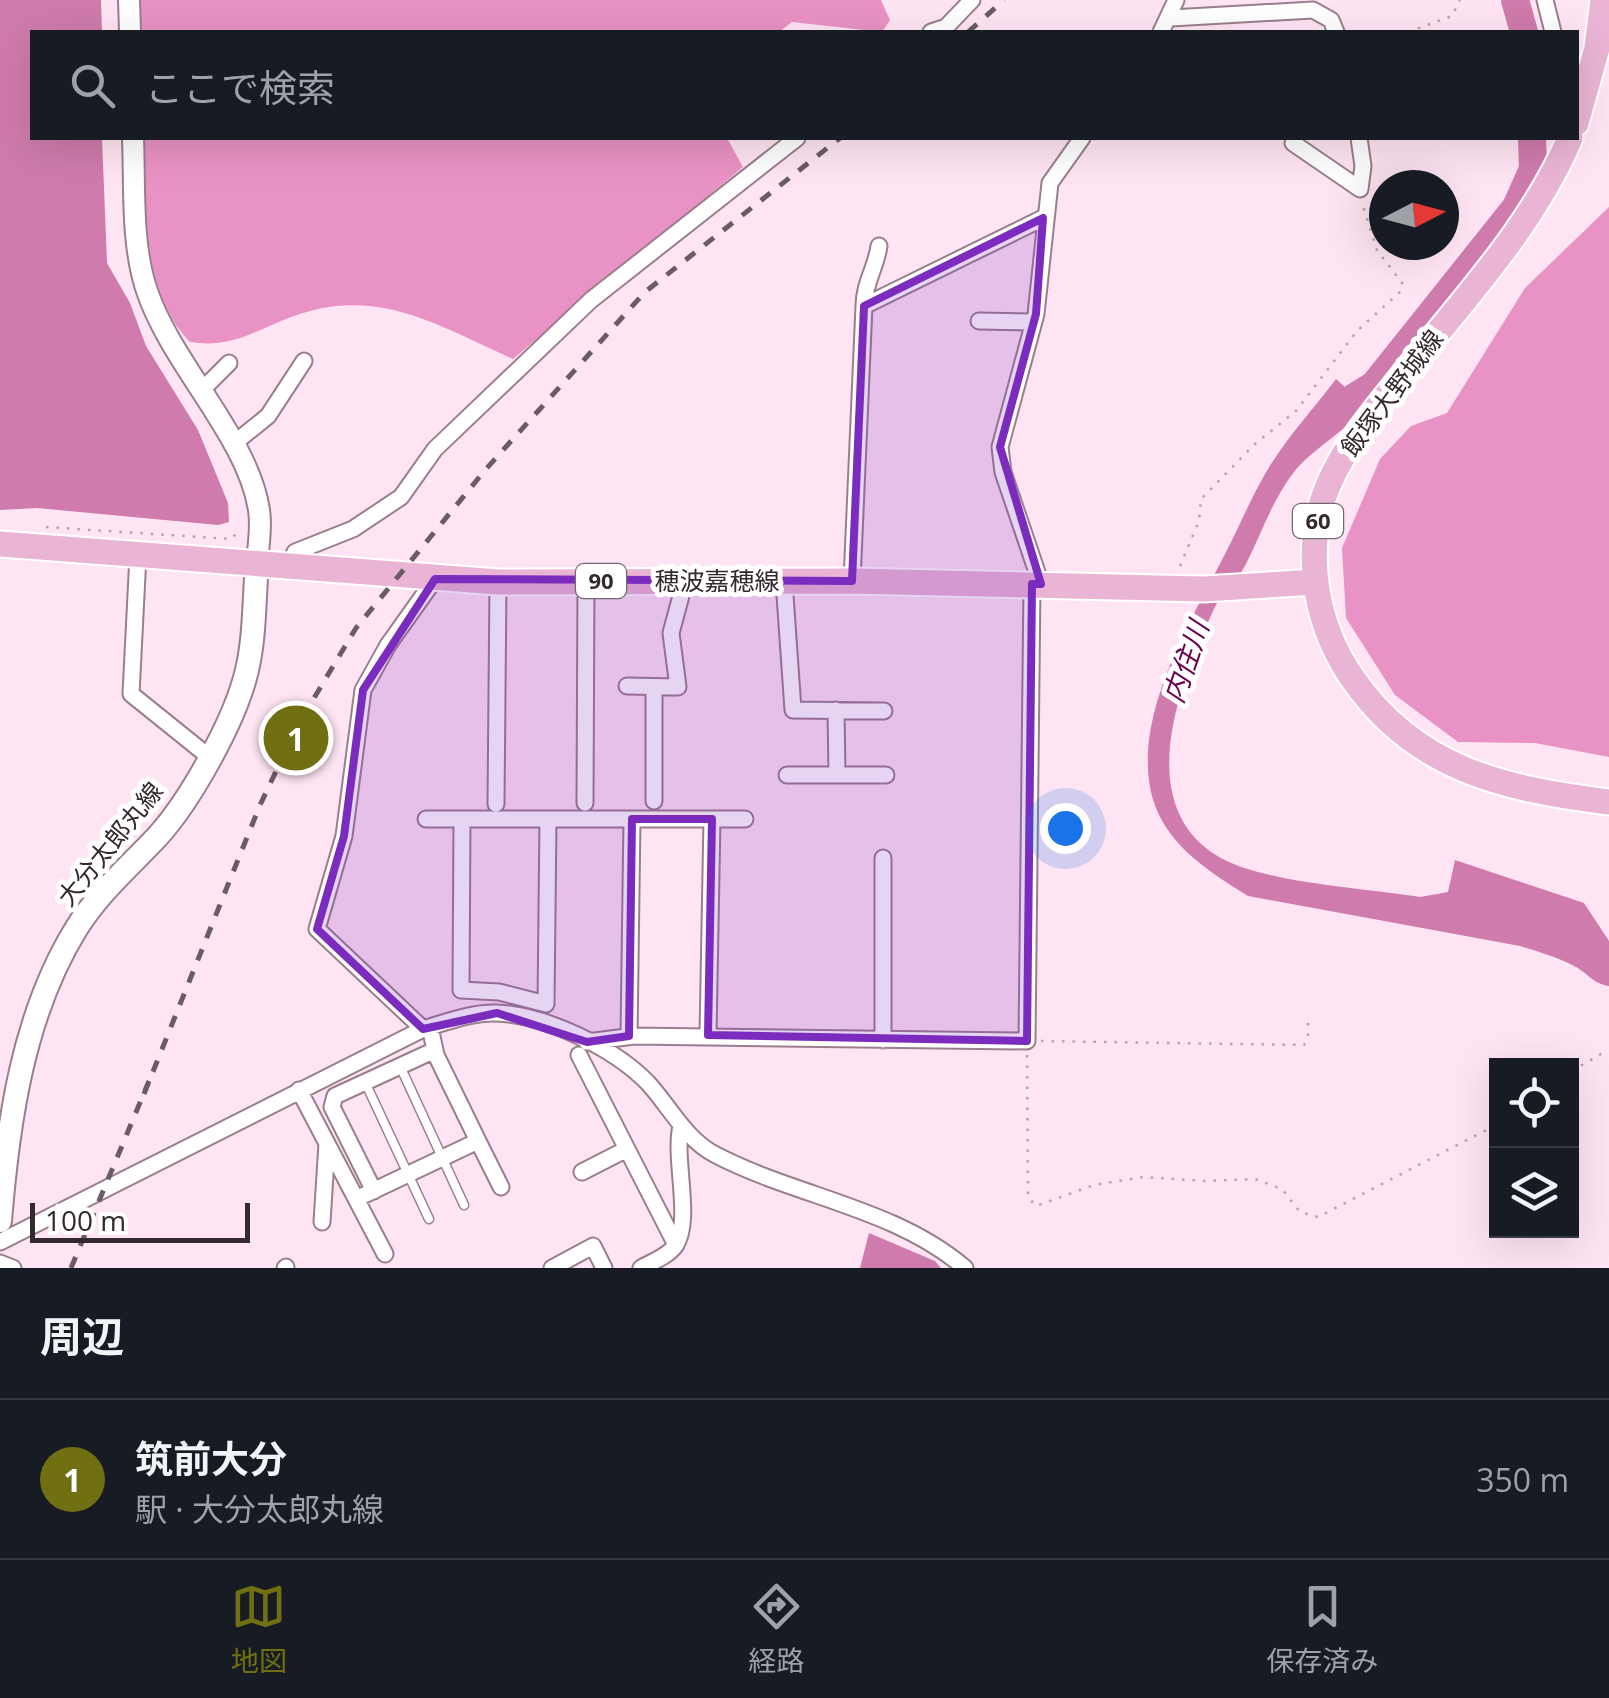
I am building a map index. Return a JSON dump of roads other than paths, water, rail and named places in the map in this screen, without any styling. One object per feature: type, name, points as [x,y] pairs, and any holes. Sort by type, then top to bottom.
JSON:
[{"type":"main road","points":[[1579,108],[1603,0]]},
{"type":"main road","name":"飯塚大野城線","points":[[1569,140],[1555,174],[1511,239],[1348,444],[1324,498],[1313,545],[1314,582],[1342,664],[1374,710],[1419,749],[1498,784],[1609,802]]},
{"type":"main road","name":"穂波嘉穂線","points":[[0,546],[498,582],[852,581],[1204,589],[1314,582]]},
{"type":"main road","name":"大分太郎丸線","points":[[0,1221],[5,1120],[43,1000],[75,930],[114,878],[168,822],[208,756],[248,668],[257,564]]},
{"type":"street","points":[[130,0],[130,30]]},
{"type":"street","points":[[936,30],[946,27],[972,0]]},
{"type":"street","points":[[1176,0],[1166,26],[1313,10],[1324,13],[1335,30]]},
{"type":"street","points":[[1545,0],[1552,30]]},
{"type":"street","points":[[133,140],[137,234],[146,288],[166,336],[250,476],[260,512],[257,564]]},
{"type":"street","points":[[288,567],[295,552],[353,529],[401,497],[436,449],[591,300],[794,140]]},
{"type":"street","points":[[583,1049],[629,1036],[1028,1041],[1037,584],[1003,472],[1000,448],[1043,276],[1044,218],[1050,184],[1081,140]]},
{"type":"street","points":[[1295,140],[1293,144],[1360,190],[1363,166],[1359,140]]},
{"type":"street","points":[[864,306],[1044,218]]},
{"type":"street","points":[[852,581],[864,284],[876,263],[879,246]]},
{"type":"street","points":[[979,321],[1033,322]]},
{"type":"street","points":[[232,444],[268,416],[304,361]]},
{"type":"street","points":[[200,392],[229,363]]},
{"type":"street","points":[[138,554],[130,694],[208,756]]},
{"type":"street","points":[[435,580],[388,645],[364,690],[344,836],[317,929],[426,1028],[501,1187]]},
{"type":"street","points":[[584,802],[586,581]]},
{"type":"street","points":[[626,686],[678,687],[671,633],[685,581]]},
{"type":"street","points":[[784,581],[792,710],[884,711]]},
{"type":"street","points":[[496,804],[498,582]]},
{"type":"street","points":[[654,687],[654,800]]},
{"type":"street","points":[[836,710],[837,775]]},
{"type":"street","points":[[787,775],[886,775]]},
{"type":"street","points":[[426,819],[746,819]]},
{"type":"street","points":[[462,819],[461,990],[510,993],[546,1004],[548,819]]},
{"type":"street","points":[[629,1036],[632,819]]},
{"type":"street","points":[[708,1036],[712,819]]},
{"type":"street","points":[[883,858],[883,1040]]},
{"type":"street","points":[[0,1242],[426,1028],[497,1013],[529,1020],[583,1049],[629,1066],[710,1153],[900,1226],[946,1251],[965,1268]]},
{"type":"street","points":[[583,1049],[676,1245]]},
{"type":"street","points":[[385,1254],[332,1106],[335,1096],[435,1050]]},
{"type":"street","points":[[299,1090],[327,1143],[366,1194]]},
{"type":"street","points":[[641,1268],[676,1245],[682,1232],[677,1144],[681,1126]]},
{"type":"street","points":[[366,1194],[478,1140]]},
{"type":"street","points":[[322,1222],[327,1143]]},
{"type":"street","points":[[582,1172],[627,1148]]},
{"type":"street","points":[[552,1268],[593,1246],[604,1268]]},
{"type":"street","points":[[0,1263],[13,1268]]},
{"type":"lane","points":[[400,1066],[464,1205]]},
{"type":"lane","points":[[365,1082],[429,1219]]},
{"type":"water","points":[[0,0],[101,0],[102,30],[30,30],[30,140],[102,140],[107,263],[130,303],[146,346],[198,430],[228,503],[229,522],[218,525],[37,508],[0,510]]},
{"type":"water","points":[[1336,379],[1366,406],[1294,472],[1245,566],[1214,609],[1188,671],[1171,740],[1170,774],[1176,806],[1192,834],[1219,857],[1262,873],[1420,897],[1448,892],[1455,860],[1584,903],[1609,941],[1609,986],[1568,963],[1520,946],[1248,896],[1187,852],[1163,823],[1155,806],[1148,757],[1151,727],[1170,665],[1265,474]]},
{"type":"water","points":[[869,1233],[935,1261],[941,1268],[860,1268]]},
{"type":"waterway","name":"内住川","points":[[1515,0],[1523,30]]},
{"type":"waterway","name":"内住川","points":[[1328,419],[1337,408],[1374,385],[1516,207],[1533,169],[1532,140]]},
{"type":"railway","points":[[970,30],[1004,0]]},
{"type":"railway","points":[[144,1094],[260,805],[299,723],[356,628],[486,469],[645,292],[837,140]]},
{"type":"railway","points":[[71,1268],[149,1081]]},
{"type":"place","name":"筑前大分","points":[[296,738]]}]
